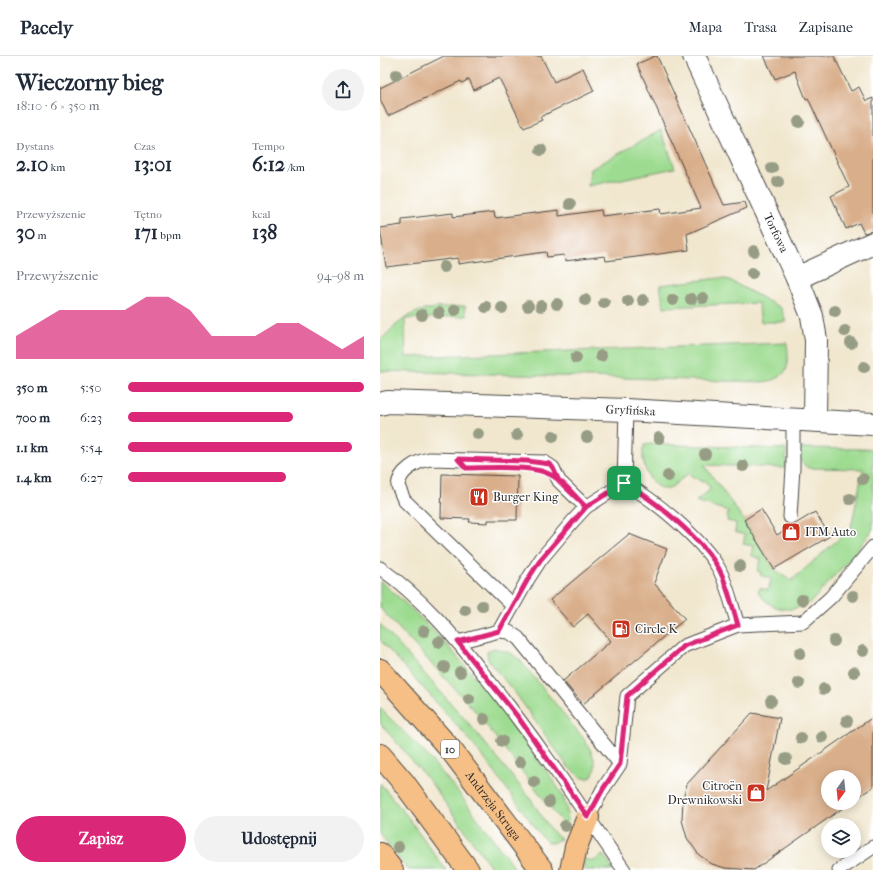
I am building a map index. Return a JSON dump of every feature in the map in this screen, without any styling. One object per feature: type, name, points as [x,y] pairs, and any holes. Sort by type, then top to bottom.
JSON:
[{"type":"main road","name":"Andrzeja Struga","points":[[380,670],[451,750],[542,870]]},
{"type":"main road","points":[[380,756],[404,783],[468,870]]},
{"type":"main road","points":[[571,870],[576,847],[588,817]]},
{"type":"main road","points":[[380,854],[392,870]]},
{"type":"street","name":"Torfowa","points":[[694,56],[797,278],[812,316],[816,340],[815,420]]},
{"type":"street","points":[[797,278],[873,243]]},
{"type":"street","name":"Gryfińska","points":[[383,402],[626,410],[873,424]]},
{"type":"lane","points":[[624,483],[626,410]]},
{"type":"lane","points":[[790,517],[793,468],[793,419]]},
{"type":"lane","points":[[513,606],[404,500],[399,493],[398,482],[414,465],[430,459],[544,462],[553,468],[559,481],[586,507]]},
{"type":"lane","points":[[499,631],[541,559],[586,507],[624,483]]},
{"type":"lane","points":[[624,483],[635,488],[674,519],[712,557],[720,571],[738,625]]},
{"type":"lane","points":[[588,817],[603,789],[620,764],[627,696],[684,646],[738,625],[803,622],[831,597],[873,547]]},
{"type":"lane","points":[[380,568],[414,596],[458,642],[518,717],[624,870]]},
{"type":"lane","points":[[458,642],[499,631],[509,632],[518,638],[620,764]]},
{"type":"lane","points":[[839,870],[873,847]]},
{"type":"green space","points":[[661,130],[675,168],[588,186],[591,169]]},
{"type":"green space","points":[[720,278],[729,280],[781,308],[786,322],[761,322],[758,303],[664,307],[660,285]]},
{"type":"green space","points":[[465,306],[466,316],[405,319],[406,357],[787,343],[788,365],[783,375],[778,378],[762,382],[380,371],[380,341],[400,322],[409,316],[427,309]]},
{"type":"green space","points":[[644,445],[786,449],[786,468],[704,465],[744,520],[774,569],[791,581],[851,528],[863,469],[808,468],[799,460],[799,448],[873,449],[873,529],[856,552],[811,602],[804,606],[789,609],[775,607],[758,592],[760,588],[768,590],[771,579],[760,575],[761,572],[757,571],[761,559],[751,555],[753,546],[743,544],[745,535],[735,532],[736,523],[727,521],[728,511],[696,501],[711,489],[704,480],[701,482],[697,477],[694,479],[689,473],[669,489],[662,489],[656,485],[651,480],[644,466]]},
{"type":"green space","points":[[380,581],[422,619],[460,660],[496,703],[560,791],[566,805],[568,821],[567,829],[476,712],[380,608]]},
{"type":"green space","points":[[380,624],[470,725],[529,797],[553,833],[561,839],[552,843],[547,842],[542,837],[487,762],[462,731],[380,640]]},
{"type":"green space","points":[[494,648],[511,653],[520,660],[584,739],[592,753],[595,764],[595,769],[590,778],[582,778],[568,767],[516,694],[491,664],[488,659],[487,652]]},
{"type":"green space","points":[[380,708],[424,752],[455,788],[516,870],[493,870],[431,783],[380,723]]},
{"type":"green space","points":[[380,783],[407,816],[446,870],[408,870],[380,834]]},
{"type":"green space","points":[[603,855],[614,870],[584,870],[584,859],[594,861]]},
{"type":"building","points":[[444,56],[541,56],[554,82],[583,68],[594,91],[540,117],[542,120],[524,128],[499,78],[474,90],[469,79],[462,83],[461,81],[388,116],[380,99],[380,88]]},
{"type":"building","points":[[657,56],[724,205],[745,202],[747,208],[687,234],[689,250],[606,261],[605,256],[565,261],[564,255],[547,257],[546,252],[458,264],[458,258],[386,267],[380,228],[402,225],[402,219],[453,213],[453,217],[494,212],[495,218],[559,210],[559,216],[601,210],[602,216],[660,209],[661,214],[701,208],[637,64]]},
{"type":"building","points":[[764,56],[834,56],[851,91],[859,87],[866,101],[873,98],[873,231],[864,233],[859,223],[846,229],[831,196],[849,187],[808,98],[806,99],[795,71],[775,79]]},
{"type":"building","name":"Burger King","points":[[442,474],[518,476],[517,520],[488,520],[488,523],[469,522],[470,519],[441,518]]},
{"type":"building","points":[[761,509],[777,535],[815,512],[830,536],[774,569],[744,520]]},
{"type":"building","points":[[629,534],[667,549],[654,583],[685,619],[583,704],[563,681],[611,641],[588,614],[573,627],[550,600]]},
{"type":"building","name":"Citroën Drewnikowski","points":[[752,713],[780,718],[766,791],[873,717],[873,787],[861,795],[861,770],[821,770],[821,810],[840,810],[829,818],[821,818],[821,823],[754,870],[725,868],[712,864],[699,855],[687,838],[682,820],[683,798],[687,784]]},
{"type":"place","name":"Burger King","points":[[479,497]]},
{"type":"place","name":"ITM Auto","points":[[791,532]]},
{"type":"place","name":"Circle K","points":[[621,629]]},
{"type":"place","name":"Citroën Drewnikowski","points":[[756,793]]},
{"type":"route","points":[[624,483],[586,507],[559,481],[550,464],[544,462],[527,461],[458,459],[466,468],[527,469],[547,472],[559,481],[563,485],[586,507],[541,559],[499,631],[458,642],[518,717],[588,817],[603,789],[620,764],[627,696],[684,646],[738,625],[720,571],[712,557],[674,519],[635,488],[624,483]]}]
